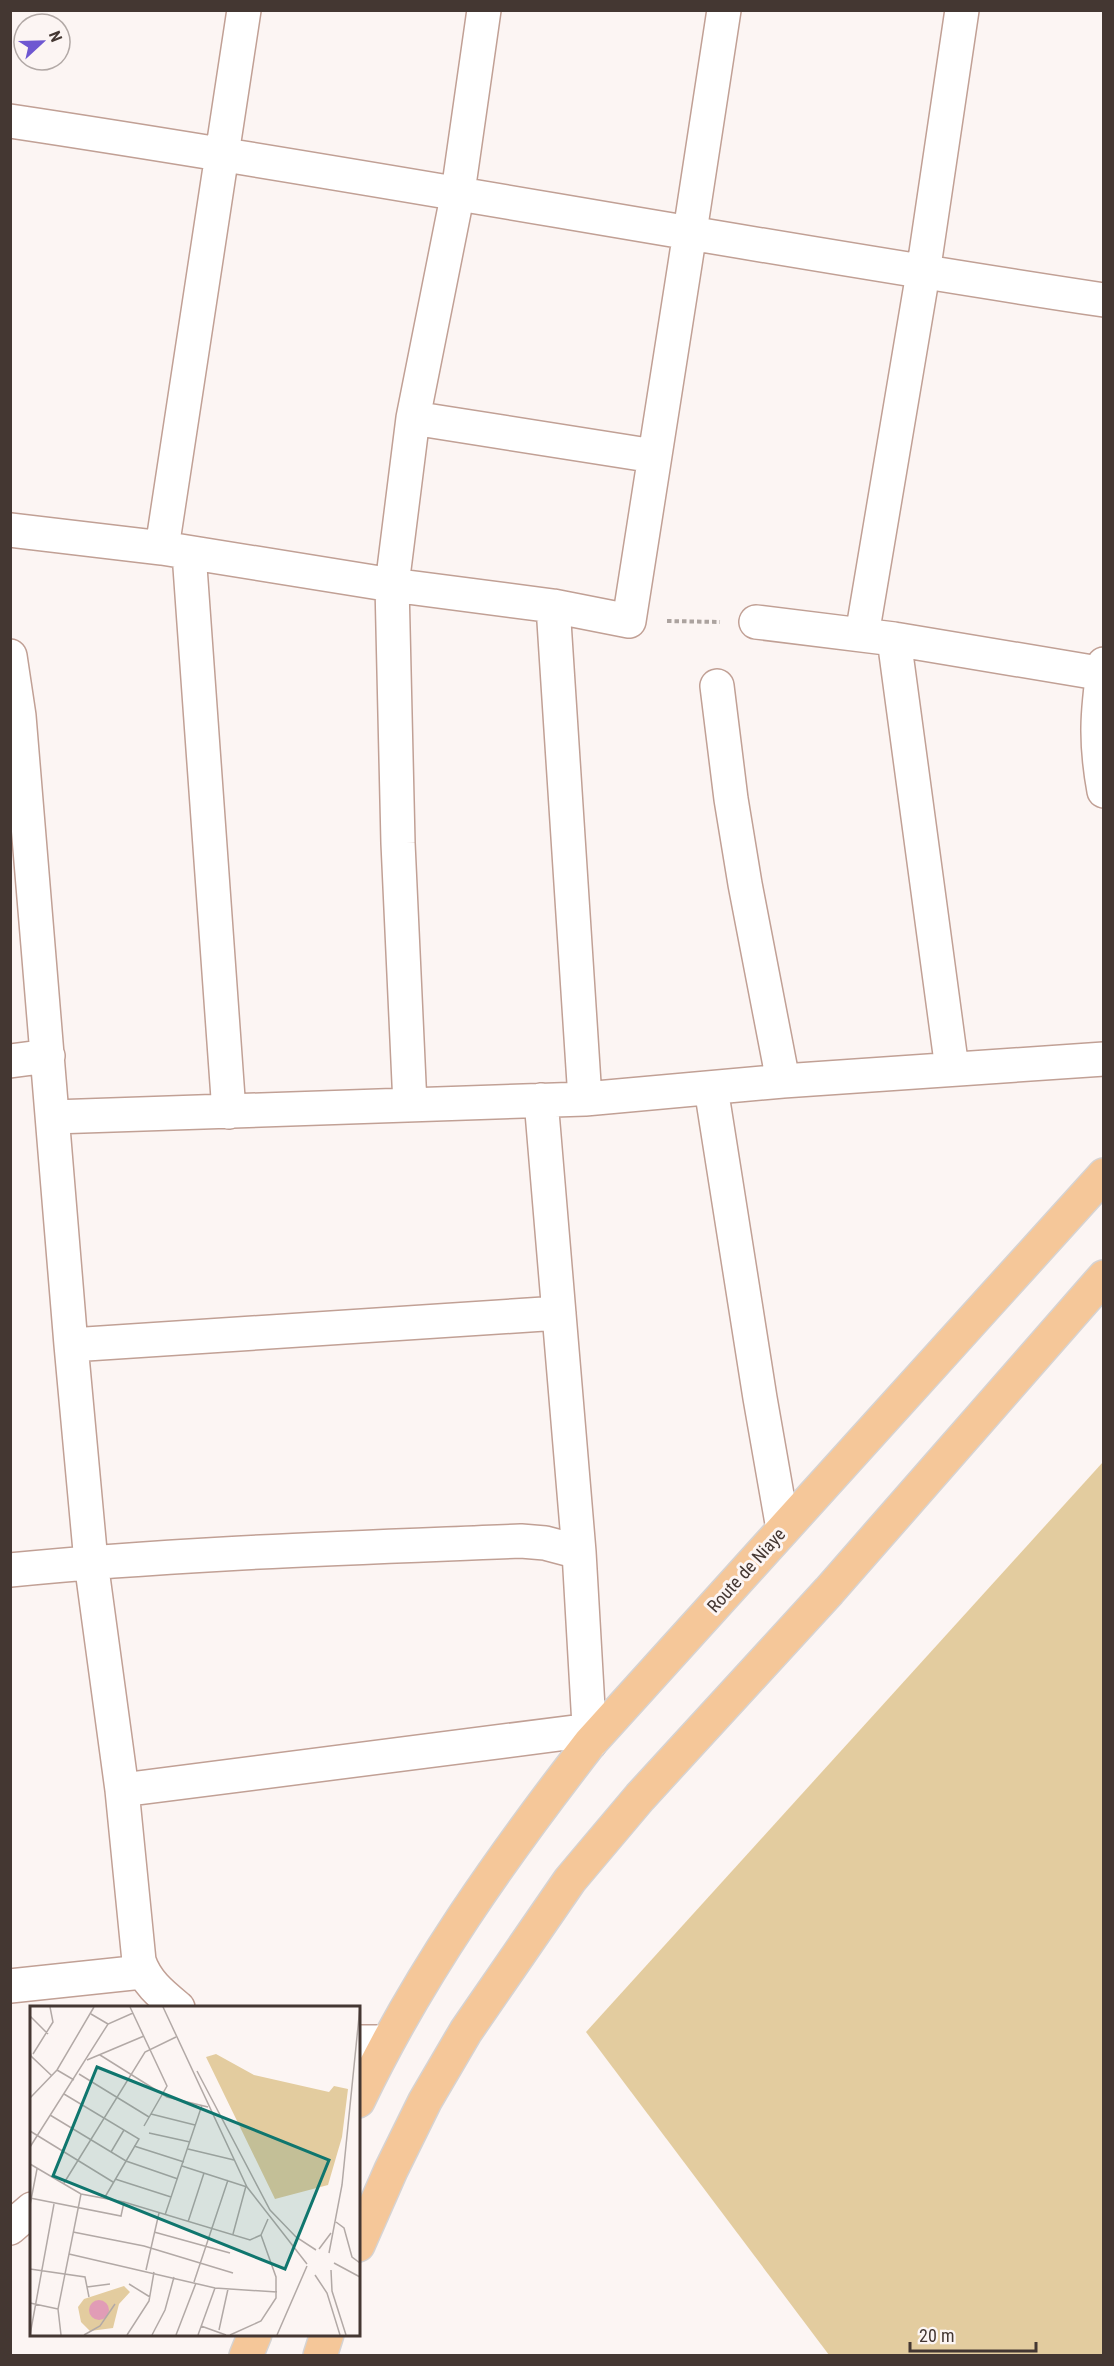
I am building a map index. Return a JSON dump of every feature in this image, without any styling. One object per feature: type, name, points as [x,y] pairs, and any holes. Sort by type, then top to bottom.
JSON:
[{"type":"main road","name":"Route de Niaye","points":[[360,2093],[372,2042],[419,1988],[493,1873],[590,1737],[1104,1175]]},
{"type":"main road","points":[[360,2240],[425,2101],[466,2031],[570,1880],[605,1837],[829,1591],[1104,1277]]},
{"type":"main road","points":[[246,2355],[254,2336]]},
{"type":"main road","points":[[320,2355],[326,2336]]},
{"type":"street","points":[[229,1112],[175,550],[221,153],[244,10]]},
{"type":"street","points":[[410,1105],[398,843],[392,585],[413,418],[458,192],[484,10]]},
{"type":"street","points":[[10,530],[175,550],[392,585],[553,606],[629,621],[724,10]]},
{"type":"street","points":[[952,1069],[878,637],[923,273],[962,10]]},
{"type":"street","points":[[10,121],[458,192],[923,273],[1104,300]]},
{"type":"street","points":[[413,418],[654,456]]},
{"type":"street","points":[[553,606],[585,1099]]},
{"type":"street","points":[[756,622],[878,637],[1103,671],[1097,714],[1097,739],[1104,791]]},
{"type":"street","points":[[10,656],[48,1056],[91,1562],[122,1790],[139,1961],[142,1971],[157,1990],[177,2006]]},
{"type":"street","points":[[717,686],[731,799],[745,884],[783,1082]]},
{"type":"street","points":[[10,1061],[48,1056]]},
{"type":"street","points":[[53,1117],[585,1099],[1104,1059]]},
{"type":"street","points":[[711,1088],[783,1528]]},
{"type":"street","points":[[122,1790],[590,1737],[579,1552],[542,1100]]},
{"type":"street","points":[[71,1345],[559,1313]]},
{"type":"street","points":[[10,1569],[91,1562],[340,1548],[521,1541],[545,1543],[579,1552]]},
{"type":"street","points":[[10,1986],[142,1971]]},
{"type":"street","points":[[10,2228],[30,2211]]},
{"type":"path","points":[[629,621],[756,622]]},
{"type":"shaded area","points":[[1103,1462],[1103,2355],[829,2355],[586,2032]]}]
